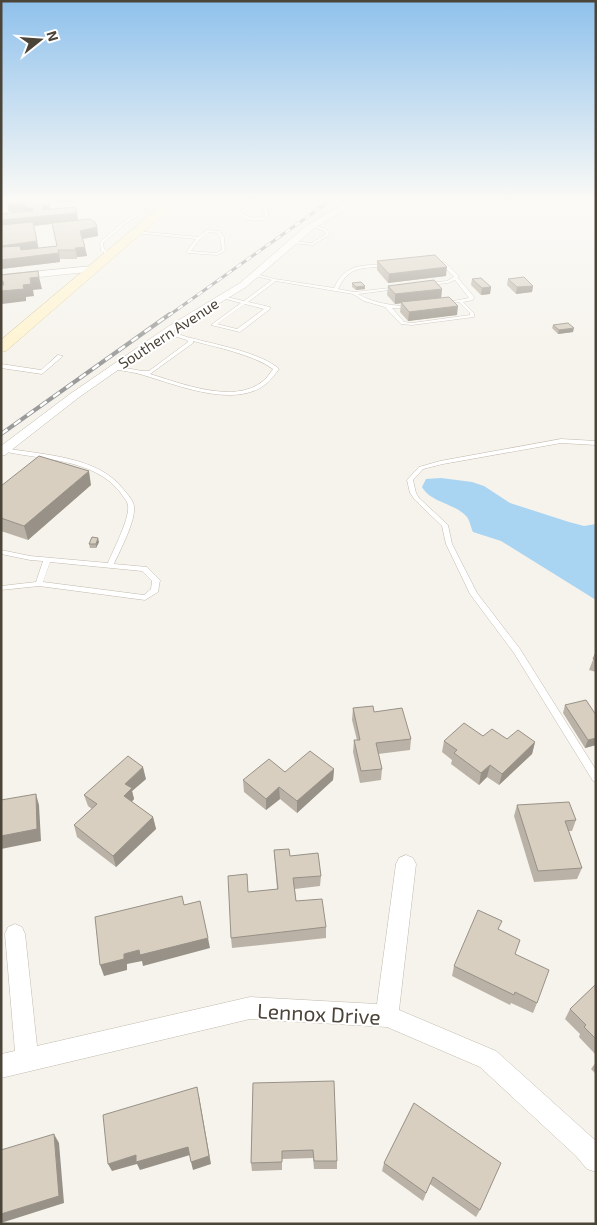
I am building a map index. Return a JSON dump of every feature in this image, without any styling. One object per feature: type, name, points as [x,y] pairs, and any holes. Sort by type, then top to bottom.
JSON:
[{"type":"main road","points":[[1,348],[109,255]]},
{"type":"street","name":"Southern Avenue","points":[[3,451],[166,332],[224,297],[276,255]]},
{"type":"street","points":[[1,278],[93,269]]},
{"type":"street","points":[[387,1016],[406,864]]},
{"type":"street","points":[[15,934],[27,1059]]},
{"type":"street","name":"Lennox Drive","points":[[1,1066],[250,1008],[387,1016],[488,1059],[585,1146],[596,1160]]},
{"type":"lane","points":[[434,260],[444,264],[457,277],[472,297],[471,299],[434,304]]},
{"type":"lane","points":[[335,290],[341,276],[350,270],[390,264]]},
{"type":"lane","points":[[254,274],[275,280],[354,293],[400,288]]},
{"type":"lane","points":[[419,285],[448,282],[456,278]]},
{"type":"lane","points":[[224,297],[244,302],[268,308],[238,331],[214,325],[244,302],[275,280]]},
{"type":"lane","points":[[354,293],[387,306],[400,308],[417,306]]},
{"type":"lane","points":[[387,306],[403,323],[412,324],[472,316],[472,313],[460,301]]},
{"type":"lane","points":[[115,368],[142,373],[213,393],[226,394],[253,390],[260,386],[276,369],[270,364],[227,348],[166,332]]},
{"type":"lane","points":[[142,373],[156,370],[188,345],[191,342],[189,339]]},
{"type":"lane","points":[[1,366],[42,372],[60,356]]},
{"type":"lane","points":[[596,443],[561,441],[450,460],[421,468],[410,480],[417,500],[445,526],[449,544],[474,594],[517,651],[596,778]]},
{"type":"lane","points":[[3,451],[62,460],[98,470],[120,486],[131,504],[129,516],[110,566]]},
{"type":"lane","points":[[1,552],[47,560],[144,569],[156,580],[156,590],[144,598],[39,584],[1,588]]},
{"type":"lane","points":[[39,584],[47,560]]},
{"type":"water","points":[[441,478],[472,482],[484,486],[510,503],[569,522],[584,526],[596,524],[596,600],[501,541],[473,532],[467,517],[462,512],[437,500],[422,487],[426,479]]},
{"type":"building","points":[[1,255],[41,255],[1,260]]},
{"type":"building","points":[[435,255],[447,267],[389,274],[377,261]]},
{"type":"building","points":[[38,271],[39,277],[30,278],[31,284],[23,285],[24,289],[1,291],[1,285],[4,285],[3,281],[1,281],[1,275]]},
{"type":"building","points":[[524,277],[533,286],[517,287],[508,279]]},
{"type":"building","points":[[481,278],[491,287],[482,288],[472,279]]},
{"type":"building","points":[[434,280],[442,289],[395,294],[388,286]]},
{"type":"building","points":[[361,282],[365,286],[356,287],[352,283]]},
{"type":"building","points":[[449,297],[458,306],[409,312],[401,302]]},
{"type":"building","points":[[568,323],[574,328],[559,330],[553,325]]},
{"type":"building","points":[[39,456],[89,471],[24,526],[1,518],[1,486]]},
{"type":"building","points":[[92,537],[98,538],[96,544],[89,544]]},
{"type":"building","points":[[586,700],[596,715],[596,738],[588,740],[565,705]]},
{"type":"building","points":[[373,706],[374,712],[402,708],[411,739],[376,743],[382,769],[361,771],[354,740],[360,740],[353,708]]},
{"type":"building","points":[[464,723],[483,736],[492,729],[507,739],[518,730],[535,742],[502,774],[490,765],[481,773],[454,753],[457,750],[444,741]]},
{"type":"building","points":[[310,751],[334,769],[297,801],[279,787],[266,799],[243,780],[269,759],[285,772]]},
{"type":"building","points":[[128,756],[143,767],[125,784],[132,788],[124,796],[153,817],[113,856],[74,825],[97,804],[84,795]]},
{"type":"building","points":[[36,794],[37,829],[1,836],[1,800]]},
{"type":"building","points":[[569,802],[576,820],[565,821],[582,868],[538,871],[517,805]]},
{"type":"building","points":[[289,849],[290,856],[318,853],[321,876],[293,878],[296,901],[322,899],[326,927],[231,938],[228,876],[247,874],[248,892],[278,889],[274,850]]},
{"type":"building","points":[[182,896],[184,905],[200,901],[208,938],[140,955],[139,950],[124,954],[124,959],[100,965],[95,917]]},
{"type":"building","points":[[478,910],[502,921],[498,929],[520,940],[515,954],[549,970],[537,1003],[515,992],[514,995],[454,966]]},
{"type":"building","points":[[596,984],[596,1039],[584,1027],[586,1025],[570,1009]]},
{"type":"building","points":[[334,1081],[337,1161],[314,1161],[313,1150],[282,1151],[282,1162],[251,1163],[253,1083]]},
{"type":"building","points":[[197,1087],[209,1156],[191,1162],[188,1147],[136,1162],[136,1155],[108,1164],[103,1115]]},
{"type":"building","points":[[414,1103],[501,1163],[480,1210],[433,1177],[426,1193],[384,1163]]},
{"type":"building","points":[[54,1134],[59,1196],[1,1214],[1,1150]]},
{"type":"railway","points":[[168,316],[254,255]]},
{"type":"railway","points":[[1,434],[170,314]]}]
